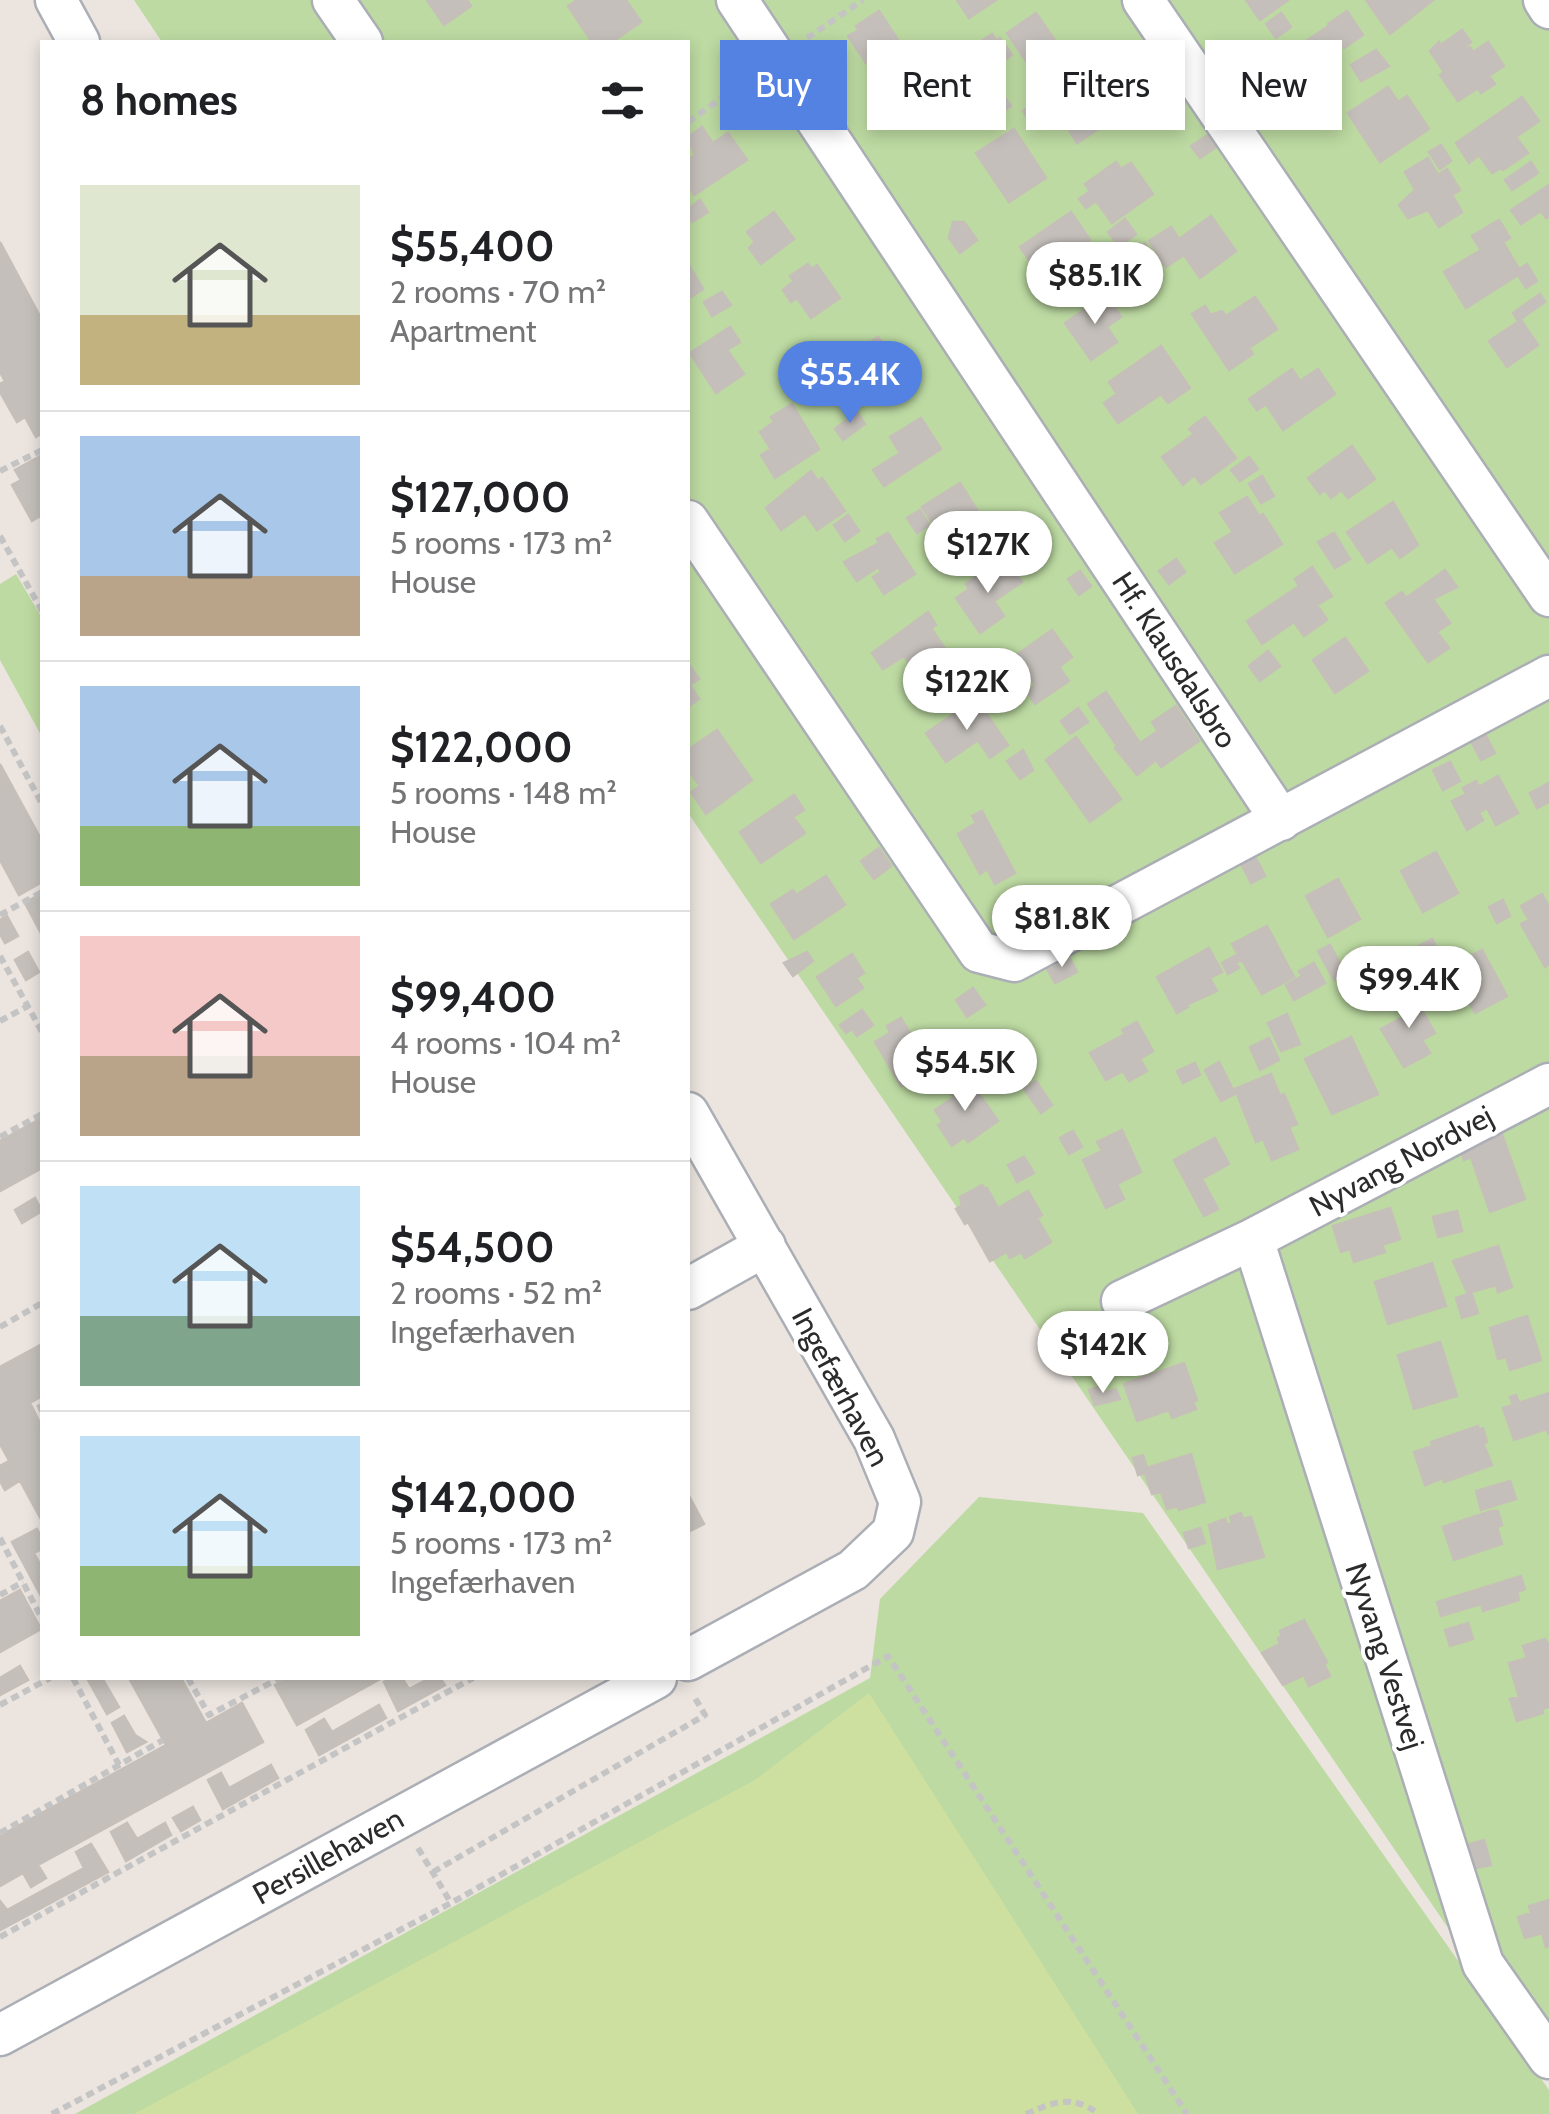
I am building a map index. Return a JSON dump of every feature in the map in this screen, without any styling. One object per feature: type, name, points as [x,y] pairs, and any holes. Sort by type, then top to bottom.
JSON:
[{"type":"street","points":[[56,0],[78,40]]},
{"type":"street","points":[[333,0],[361,40]]},
{"type":"street","name":"Hf. Klausdalsbro","points":[[737,0],[1281,820]]},
{"type":"street","points":[[1144,0],[1549,596]]},
{"type":"street","points":[[1544,0],[1549,8]]},
{"type":"street","points":[[690,523],[979,952],[1014,961],[1549,676]]},
{"type":"street","name":"Nyvang Nordvej","points":[[1122,1302],[1252,1239],[1549,1084]]},
{"type":"street","name":"Ingefærhaven","points":[[690,1116],[874,1439],[900,1502],[892,1532],[853,1570],[691,1678]]},
{"type":"street","name":"Nyvang Vestvej","points":[[1252,1239],[1483,1964],[1549,2058]]},
{"type":"street","points":[[690,1288],[765,1246]]},
{"type":"street","name":"Persillehaven","points":[[0,2035],[652,1680]]},
{"type":"path","points":[[0,471],[40,451]]},
{"type":"path","points":[[0,536],[40,606]]},
{"type":"path","points":[[0,726],[40,800]]},
{"type":"path","points":[[0,915],[40,893]]},
{"type":"path","points":[[0,956],[40,1028]]},
{"type":"path","points":[[0,1021],[28,1006]]},
{"type":"path","points":[[0,1137],[40,1115]]},
{"type":"path","points":[[0,1328],[40,1304]]},
{"type":"path","points":[[0,1538],[40,1615]]},
{"type":"path","points":[[0,1595],[23,1582]]},
{"type":"path","points":[[52,2114],[451,1902],[888,1656],[1188,2114]]},
{"type":"path","points":[[432,1872],[705,1716],[691,1678]]},
{"type":"path","points":[[0,1705],[46,1680]]},
{"type":"path","points":[[74,1680],[119,1764]]},
{"type":"path","points":[[189,1680],[207,1716],[276,1680]]},
{"type":"path","points":[[0,1937],[469,1680]]},
{"type":"path","points":[[0,1833],[163,1740]]},
{"type":"path","points":[[400,1817],[451,1902]]},
{"type":"path","points":[[1026,2114],[1054,2102],[1084,2102],[1099,2114]]},
{"type":"green space","points":[[134,0],[1549,0],[1549,2076],[690,816],[690,40],[161,40]]},
{"type":"green space","points":[[16,574],[40,615],[40,733],[0,660],[0,584]]},
{"type":"green space","points":[[979,1497],[1143,1513],[1549,2090],[1549,2114],[75,2114],[870,1678],[880,1599]]},
{"type":"green space","points":[[869,1693],[1138,2114],[134,2114],[755,1780]]},
{"type":"building","points":[[427,0],[467,0],[471,6],[444,25]]},
{"type":"building","points":[[577,0],[626,0],[641,22],[615,40],[591,40],[568,6]]},
{"type":"building","points":[[957,0],[996,0],[969,18]]},
{"type":"building","points":[[1246,0],[1288,0],[1260,20]]},
{"type":"building","points":[[1366,0],[1433,0],[1390,34]]},
{"type":"building","points":[[879,11],[898,40],[867,40],[866,63],[848,36],[859,30],[856,26]]},
{"type":"building","points":[[1347,11],[1363,35],[1344,48],[1328,24]]},
{"type":"building","points":[[1036,13],[1055,40],[1026,40],[1026,61],[1007,33]]},
{"type":"building","points":[[1281,13],[1291,27],[1276,38],[1266,24]]},
{"type":"building","points":[[1327,27],[1337,40],[1308,40]]},
{"type":"building","points":[[1462,30],[1471,42],[1464,50],[1470,47],[1473,52],[1488,42],[1504,66],[1489,76],[1495,84],[1481,93],[1478,88],[1458,101],[1440,75],[1444,72],[1430,51]]},
{"type":"building","points":[[1376,50],[1389,66],[1361,81],[1351,65]]},
{"type":"building","points":[[1388,87],[1398,102],[1407,96],[1429,129],[1380,162],[1348,113]]},
{"type":"building","points":[[1522,97],[1539,121],[1516,137],[1528,153],[1492,173],[1479,155],[1469,163],[1456,143]]},
{"type":"building","points":[[702,127],[712,142],[694,153],[690,136]]},
{"type":"building","points":[[1014,129],[1046,178],[1009,202],[976,153]]},
{"type":"building","points":[[1069,130],[1097,130],[1077,143]]},
{"type":"building","points":[[728,133],[747,160],[694,195],[690,188],[690,158]]},
{"type":"building","points":[[1208,135],[1216,147],[1200,158],[1191,146]]},
{"type":"building","points":[[1441,145],[1451,161],[1440,169],[1429,152]]},
{"type":"building","points":[[1428,158],[1438,175],[1447,169],[1460,190],[1452,195],[1462,212],[1439,227],[1428,210],[1408,218],[1399,205],[1415,190],[1405,172]]},
{"type":"building","points":[[1116,162],[1121,169],[1131,163],[1153,194],[1112,223],[1096,201],[1086,208],[1079,199],[1090,191],[1085,184]]},
{"type":"building","points":[[1531,162],[1538,173],[1512,190],[1505,180]]},
{"type":"building","points":[[1549,185],[1549,217],[1541,211],[1521,224],[1511,210]]},
{"type":"building","points":[[700,200],[708,212],[692,222],[690,208]]},
{"type":"building","points":[[774,212],[794,239],[761,264],[749,248],[755,242],[747,232]]},
{"type":"building","points":[[1071,212],[1090,240],[1039,274],[1020,247]]},
{"type":"building","points":[[1211,216],[1236,251],[1200,278],[1184,255],[1166,267],[1149,241],[1171,227],[1179,239]]},
{"type":"building","points":[[1125,219],[1136,234],[1119,247],[1108,232]]},
{"type":"building","points":[[1499,220],[1510,238],[1503,242],[1519,269],[1527,264],[1537,281],[1526,288],[1518,275],[1466,308],[1444,272],[1481,250],[1472,236]]},
{"type":"building","points":[[953,222],[964,222],[977,240],[960,253],[949,238]]},
{"type":"building","points":[[0,242],[40,316],[40,434],[36,437],[25,417],[17,422],[0,392],[0,384],[5,381],[0,372]]},
{"type":"building","points":[[1145,243],[1152,255],[1134,267],[1126,256]]},
{"type":"building","points":[[808,264],[812,269],[817,265],[840,298],[811,318],[797,298],[791,302],[783,290],[794,281],[790,276]]},
{"type":"building","points":[[690,266],[703,289],[690,298]]},
{"type":"building","points":[[722,292],[731,305],[712,316],[704,302]]},
{"type":"building","points":[[1540,294],[1545,302],[1518,321],[1513,313]]},
{"type":"building","points":[[1106,295],[1121,317],[1107,327],[1117,342],[1091,360],[1065,323]]},
{"type":"building","points":[[1255,297],[1277,329],[1249,348],[1253,354],[1229,370],[1192,314],[1205,306],[1211,315],[1222,311],[1226,316]]},
{"type":"building","points":[[1521,320],[1538,345],[1507,367],[1489,341]]},
{"type":"building","points":[[730,327],[740,342],[727,350],[744,374],[716,393],[690,353]]},
{"type":"building","points":[[878,337],[903,373],[866,399],[853,379],[829,395],[818,378]]},
{"type":"building","points":[[1161,346],[1190,388],[1168,403],[1161,394],[1118,423],[1104,403],[1117,394],[1109,382]]},
{"type":"building","points":[[1292,369],[1300,381],[1318,369],[1335,394],[1283,430],[1266,404],[1257,410],[1249,399]]},
{"type":"building","points":[[792,404],[819,449],[775,478],[761,455],[771,449],[760,432],[774,422],[771,417]]},
{"type":"building","points":[[857,412],[865,424],[843,440],[835,429]]},
{"type":"building","points":[[1205,417],[1236,458],[1201,484],[1194,475],[1183,485],[1162,457],[1194,434],[1189,429]]},
{"type":"building","points":[[921,418],[941,449],[884,486],[873,470],[900,453],[890,437]]},
{"type":"building","points":[[1352,446],[1375,479],[1348,498],[1341,490],[1331,498],[1325,490],[1320,494],[1308,478]]},
{"type":"building","points":[[40,456],[40,516],[32,521],[12,485],[21,480],[15,470]]},
{"type":"building","points":[[1249,457],[1258,469],[1240,481],[1231,470]]},
{"type":"building","points":[[811,471],[818,481],[822,478],[845,511],[817,530],[805,513],[781,530],[766,508]]},
{"type":"building","points":[[1262,476],[1274,496],[1261,503],[1249,484]]},
{"type":"building","points":[[960,483],[979,513],[942,538],[922,507]]},
{"type":"building","points":[[1247,497],[1282,544],[1235,573],[1215,543],[1233,532],[1220,513]]},
{"type":"building","points":[[1393,502],[1418,545],[1400,558],[1392,547],[1368,563],[1347,532]]},
{"type":"building","points":[[920,510],[929,525],[917,533],[907,518]]},
{"type":"building","points":[[848,515],[859,531],[845,541],[834,525]]},
{"type":"building","points":[[888,533],[915,574],[884,594],[873,577],[881,572],[878,567],[857,581],[844,562],[879,543],[877,539]]},
{"type":"building","points":[[1334,533],[1350,559],[1335,568],[1318,542]]},
{"type":"building","points":[[1176,559],[1185,572],[1169,584],[1159,571]]},
{"type":"building","points":[[1008,562],[1022,582],[994,601],[1004,616],[980,633],[956,598],[969,589],[966,584],[979,574],[982,579]]},
{"type":"building","points":[[1312,567],[1332,596],[1317,605],[1327,620],[1304,636],[1294,622],[1262,644],[1247,621],[1299,586],[1295,579]]},
{"type":"building","points":[[1445,570],[1457,587],[1433,599],[1450,623],[1437,632],[1449,648],[1428,662],[1386,603],[1402,592],[1406,598]]},
{"type":"building","points":[[1080,571],[1091,586],[1079,595],[1068,579]]},
{"type":"building","points":[[928,612],[936,625],[931,628],[945,649],[914,670],[904,656],[883,669],[872,653]]},
{"type":"building","points":[[1052,630],[1072,657],[1059,667],[1069,681],[1035,704],[1027,691],[1035,685],[1015,656]]},
{"type":"building","points":[[1345,638],[1368,671],[1335,693],[1313,660]]},
{"type":"building","points":[[1268,651],[1280,666],[1260,681],[1249,666]]},
{"type":"building","points":[[690,666],[699,679],[690,685]]},
{"type":"building","points":[[984,666],[993,679],[975,691],[966,679]]},
{"type":"building","points":[[690,685],[699,699],[690,706]]},
{"type":"building","points":[[1106,692],[1140,743],[1158,731],[1152,722],[1176,706],[1199,741],[1161,767],[1156,760],[1137,775],[1088,704]]},
{"type":"building","points":[[976,699],[1008,745],[990,758],[978,740],[946,762],[926,733]]},
{"type":"building","points":[[1078,708],[1088,722],[1070,734],[1061,721]]},
{"type":"building","points":[[717,730],[752,780],[706,814],[691,792],[700,786],[690,773],[690,749]]},
{"type":"building","points":[[1485,734],[1495,753],[1481,760],[1471,741]]},
{"type":"building","points":[[1076,737],[1121,799],[1090,822],[1046,760]]},
{"type":"building","points":[[1023,750],[1033,770],[1020,779],[1007,761]]},
{"type":"building","points":[[1450,762],[1460,781],[1443,790],[1433,770]]},
{"type":"building","points":[[0,764],[40,837],[40,883],[19,895],[0,860]]},
{"type":"building","points":[[1498,776],[1518,813],[1496,825],[1487,808],[1479,813],[1483,820],[1467,830],[1452,801],[1466,794],[1463,788],[1476,781],[1479,787]]},
{"type":"building","points":[[1549,783],[1549,802],[1537,808],[1530,793]]},
{"type":"building","points":[[794,795],[804,810],[793,817],[805,833],[761,863],[740,832]]},
{"type":"building","points":[[982,811],[1015,873],[995,884],[987,869],[980,874],[958,834],[976,823],[972,816]]},
{"type":"building","points":[[879,848],[891,866],[874,879],[861,861]]},
{"type":"building","points":[[1436,852],[1458,893],[1423,912],[1401,871]]},
{"type":"building","points":[[1255,856],[1265,876],[1251,883],[1241,863]]},
{"type":"building","points":[[826,876],[845,905],[794,939],[771,904],[793,890],[796,895]]},
{"type":"building","points":[[1338,879],[1360,919],[1328,937],[1306,896]]},
{"type":"building","points":[[40,894],[40,931],[25,903]]},
{"type":"building","points":[[1542,894],[1549,907],[1549,964],[1545,967],[1521,924],[1529,920],[1521,906]]},
{"type":"building","points":[[1503,900],[1510,916],[1497,923],[1489,907]]},
{"type":"building","points":[[7,916],[18,936],[5,943],[0,920]]},
{"type":"building","points":[[1267,926],[1294,977],[1262,994],[1242,960],[1236,963],[1239,968],[1228,974],[1222,963],[1238,954],[1232,944]]},
{"type":"building","points":[[1432,939],[1444,961],[1429,970],[1417,947]]},
{"type":"building","points":[[1330,945],[1346,974],[1334,980],[1318,951]]},
{"type":"building","points":[[1209,948],[1222,972],[1210,978],[1217,991],[1177,1013],[1157,977]]},
{"type":"building","points":[[1482,950],[1507,996],[1475,1013],[1450,967]]},
{"type":"building","points":[[28,952],[39,972],[26,980],[15,960]]},
{"type":"building","points":[[807,952],[813,961],[793,976],[784,963]]},
{"type":"building","points":[[852,954],[864,973],[856,978],[863,988],[836,1006],[817,977]]},
{"type":"building","points":[[1069,957],[1077,972],[1055,983],[1047,969]]},
{"type":"building","points":[[1314,963],[1325,983],[1294,1000],[1286,985]]},
{"type":"building","points":[[973,988],[985,1005],[967,1017],[956,1000]]},
{"type":"building","points":[[1410,989],[1435,1033],[1422,1040],[1430,1053],[1404,1067],[1381,1029],[1407,1015],[1397,996]]},
{"type":"building","points":[[862,1010],[873,1025],[857,1036],[852,1029],[846,1033],[840,1025]]},
{"type":"building","points":[[1287,1014],[1300,1044],[1281,1051],[1268,1023]]},
{"type":"building","points":[[901,1018],[931,1069],[901,1086],[875,1042],[890,1033],[887,1026]]},
{"type":"building","points":[[1137,1022],[1153,1051],[1140,1059],[1147,1071],[1129,1081],[1123,1071],[1106,1080],[1090,1053],[1125,1034],[1122,1030]]},
{"type":"building","points":[[1351,1037],[1378,1094],[1332,1114],[1305,1059]]},
{"type":"building","points":[[1269,1038],[1279,1060],[1260,1070],[1250,1047]]},
{"type":"building","points":[[1219,1062],[1235,1094],[1221,1101],[1205,1070]]},
{"type":"building","points":[[1195,1063],[1200,1075],[1183,1083],[1177,1071]]},
{"type":"building","points":[[1271,1074],[1297,1124],[1289,1127],[1298,1149],[1272,1160],[1263,1139],[1256,1142],[1235,1089]]},
{"type":"building","points":[[968,1078],[998,1121],[968,1142],[964,1137],[952,1146],[938,1125],[943,1122],[935,1110],[954,1097],[949,1091]]},
{"type":"building","points":[[1036,1081],[1052,1105],[1041,1113],[1024,1089]]},
{"type":"building","points":[[40,1119],[40,1169],[0,1191],[0,1141]]},
{"type":"building","points":[[1500,1129],[1525,1199],[1490,1212],[1471,1157],[1464,1160],[1459,1146]]},
{"type":"building","points":[[1122,1130],[1141,1172],[1117,1184],[1124,1199],[1106,1208],[1083,1160],[1102,1151],[1097,1142]]},
{"type":"building","points":[[1073,1131],[1082,1147],[1069,1154],[1060,1138]]},
{"type":"building","points":[[1215,1138],[1229,1164],[1202,1179],[1218,1209],[1204,1216],[1174,1160]]},
{"type":"building","points":[[1024,1157],[1034,1173],[1017,1182],[1008,1165]]},
{"type":"building","points":[[982,1185],[998,1208],[1028,1191],[1051,1242],[1025,1258],[1021,1252],[1010,1258],[1007,1252],[990,1261],[956,1209],[962,1205],[960,1197]]},
{"type":"building","points":[[35,1198],[40,1207],[40,1212],[22,1223],[15,1210]]},
{"type":"building","points":[[1390,1208],[1400,1239],[1382,1245],[1385,1252],[1354,1262],[1350,1249],[1341,1252],[1333,1226]]},
{"type":"building","points":[[1457,1211],[1462,1231],[1438,1237],[1433,1217]]},
{"type":"building","points":[[1498,1246],[1512,1287],[1498,1292],[1496,1285],[1471,1292],[1478,1313],[1462,1318],[1456,1298],[1468,1294],[1453,1261]]},
{"type":"building","points":[[1432,1263],[1446,1306],[1388,1324],[1375,1282]]},
{"type":"building","points":[[1139,1306],[1147,1329],[1133,1334],[1136,1345],[1109,1353],[1104,1337],[1078,1346],[1073,1330]]},
{"type":"building","points":[[1527,1316],[1541,1360],[1510,1370],[1506,1357],[1498,1359],[1490,1328]]},
{"type":"building","points":[[1440,1342],[1457,1396],[1414,1409],[1398,1355]]},
{"type":"building","points":[[40,1345],[40,1397],[30,1403],[40,1423],[40,1517],[0,1444],[0,1367]]},
{"type":"building","points":[[1184,1363],[1197,1400],[1193,1402],[1196,1409],[1172,1418],[1169,1410],[1137,1421],[1124,1384]]},
{"type":"building","points":[[1100,1386],[1103,1393],[1116,1389],[1120,1399],[1095,1405],[1089,1390]]},
{"type":"building","points":[[1549,1393],[1549,1434],[1546,1429],[1514,1440],[1503,1408],[1513,1405],[1510,1397],[1516,1395],[1519,1403]]},
{"type":"building","points":[[1478,1426],[1479,1430],[1483,1428],[1487,1442],[1483,1443],[1492,1465],[1425,1485],[1414,1452]]},
{"type":"building","points":[[1191,1454],[1205,1502],[1179,1510],[1178,1506],[1167,1509],[1161,1492],[1152,1494],[1145,1473],[1138,1475],[1133,1458],[1143,1455],[1147,1468]]},
{"type":"building","points":[[9,1461],[19,1481],[5,1490],[0,1481],[0,1466]]},
{"type":"building","points":[[1510,1481],[1516,1499],[1481,1510],[1476,1491]]},
{"type":"building","points":[[690,1498],[704,1524],[690,1531]]},
{"type":"building","points":[[1498,1511],[1502,1544],[1454,1560],[1443,1527]]},
{"type":"building","points":[[1241,1513],[1243,1519],[1251,1517],[1264,1557],[1218,1569],[1209,1525],[1225,1519],[1227,1525],[1232,1523],[1230,1517]]},
{"type":"building","points":[[1200,1528],[1205,1543],[1189,1548],[1184,1533]]},
{"type":"building","points":[[37,1529],[40,1550],[34,1553],[40,1564],[40,1594],[12,1542]]},
{"type":"building","points":[[1521,1576],[1525,1589],[1517,1592],[1519,1600],[1483,1611],[1481,1604],[1441,1616],[1437,1602]]},
{"type":"building","points":[[20,1590],[40,1630],[0,1652],[0,1601]]},
{"type":"building","points":[[1304,1620],[1327,1662],[1324,1664],[1330,1676],[1309,1686],[1304,1675],[1283,1685],[1262,1653],[1280,1644],[1280,1631]]},
{"type":"building","points":[[1468,1623],[1473,1639],[1450,1646],[1445,1630]]},
{"type":"building","points":[[1545,1639],[1549,1645],[1549,1707],[1542,1709],[1543,1713],[1517,1721],[1510,1699],[1519,1697],[1509,1663],[1527,1658],[1523,1646]]},
{"type":"building","points":[[20,1666],[28,1680],[0,1695],[0,1678]]},
{"type":"building","points":[[88,1680],[103,1680],[119,1707],[107,1714]]},
{"type":"building","points":[[130,1680],[182,1680],[206,1723],[242,1703],[263,1742],[38,1865],[46,1878],[31,1887],[23,1873],[0,1886],[0,1836],[166,1745]]},
{"type":"building","points":[[285,1680],[378,1680],[297,1725],[275,1685]]},
{"type":"building","points":[[403,1680],[409,1689],[426,1680],[441,1680],[445,1685],[398,1711],[384,1682]]},
{"type":"building","points":[[379,1705],[386,1718],[319,1755],[306,1730],[324,1719],[332,1732]]},
{"type":"building","points":[[124,1716],[135,1735],[146,1742],[127,1752],[112,1723]]},
{"type":"building","points":[[271,1765],[278,1778],[223,1809],[208,1780],[221,1773],[229,1788]]},
{"type":"building","points":[[193,1807],[200,1820],[181,1831],[173,1818]]},
{"type":"building","points":[[127,1823],[137,1839],[165,1823],[171,1835],[126,1861],[111,1832]]},
{"type":"building","points":[[1484,1840],[1491,1865],[1476,1868],[1470,1844]]},
{"type":"building","points":[[91,1844],[108,1872],[0,1930],[0,1901],[7,1910],[84,1868],[76,1852]]},
{"type":"building","points":[[1549,1900],[1546,1947],[1542,1933],[1525,1938],[1518,1917],[1531,1913],[1529,1906]]}]
